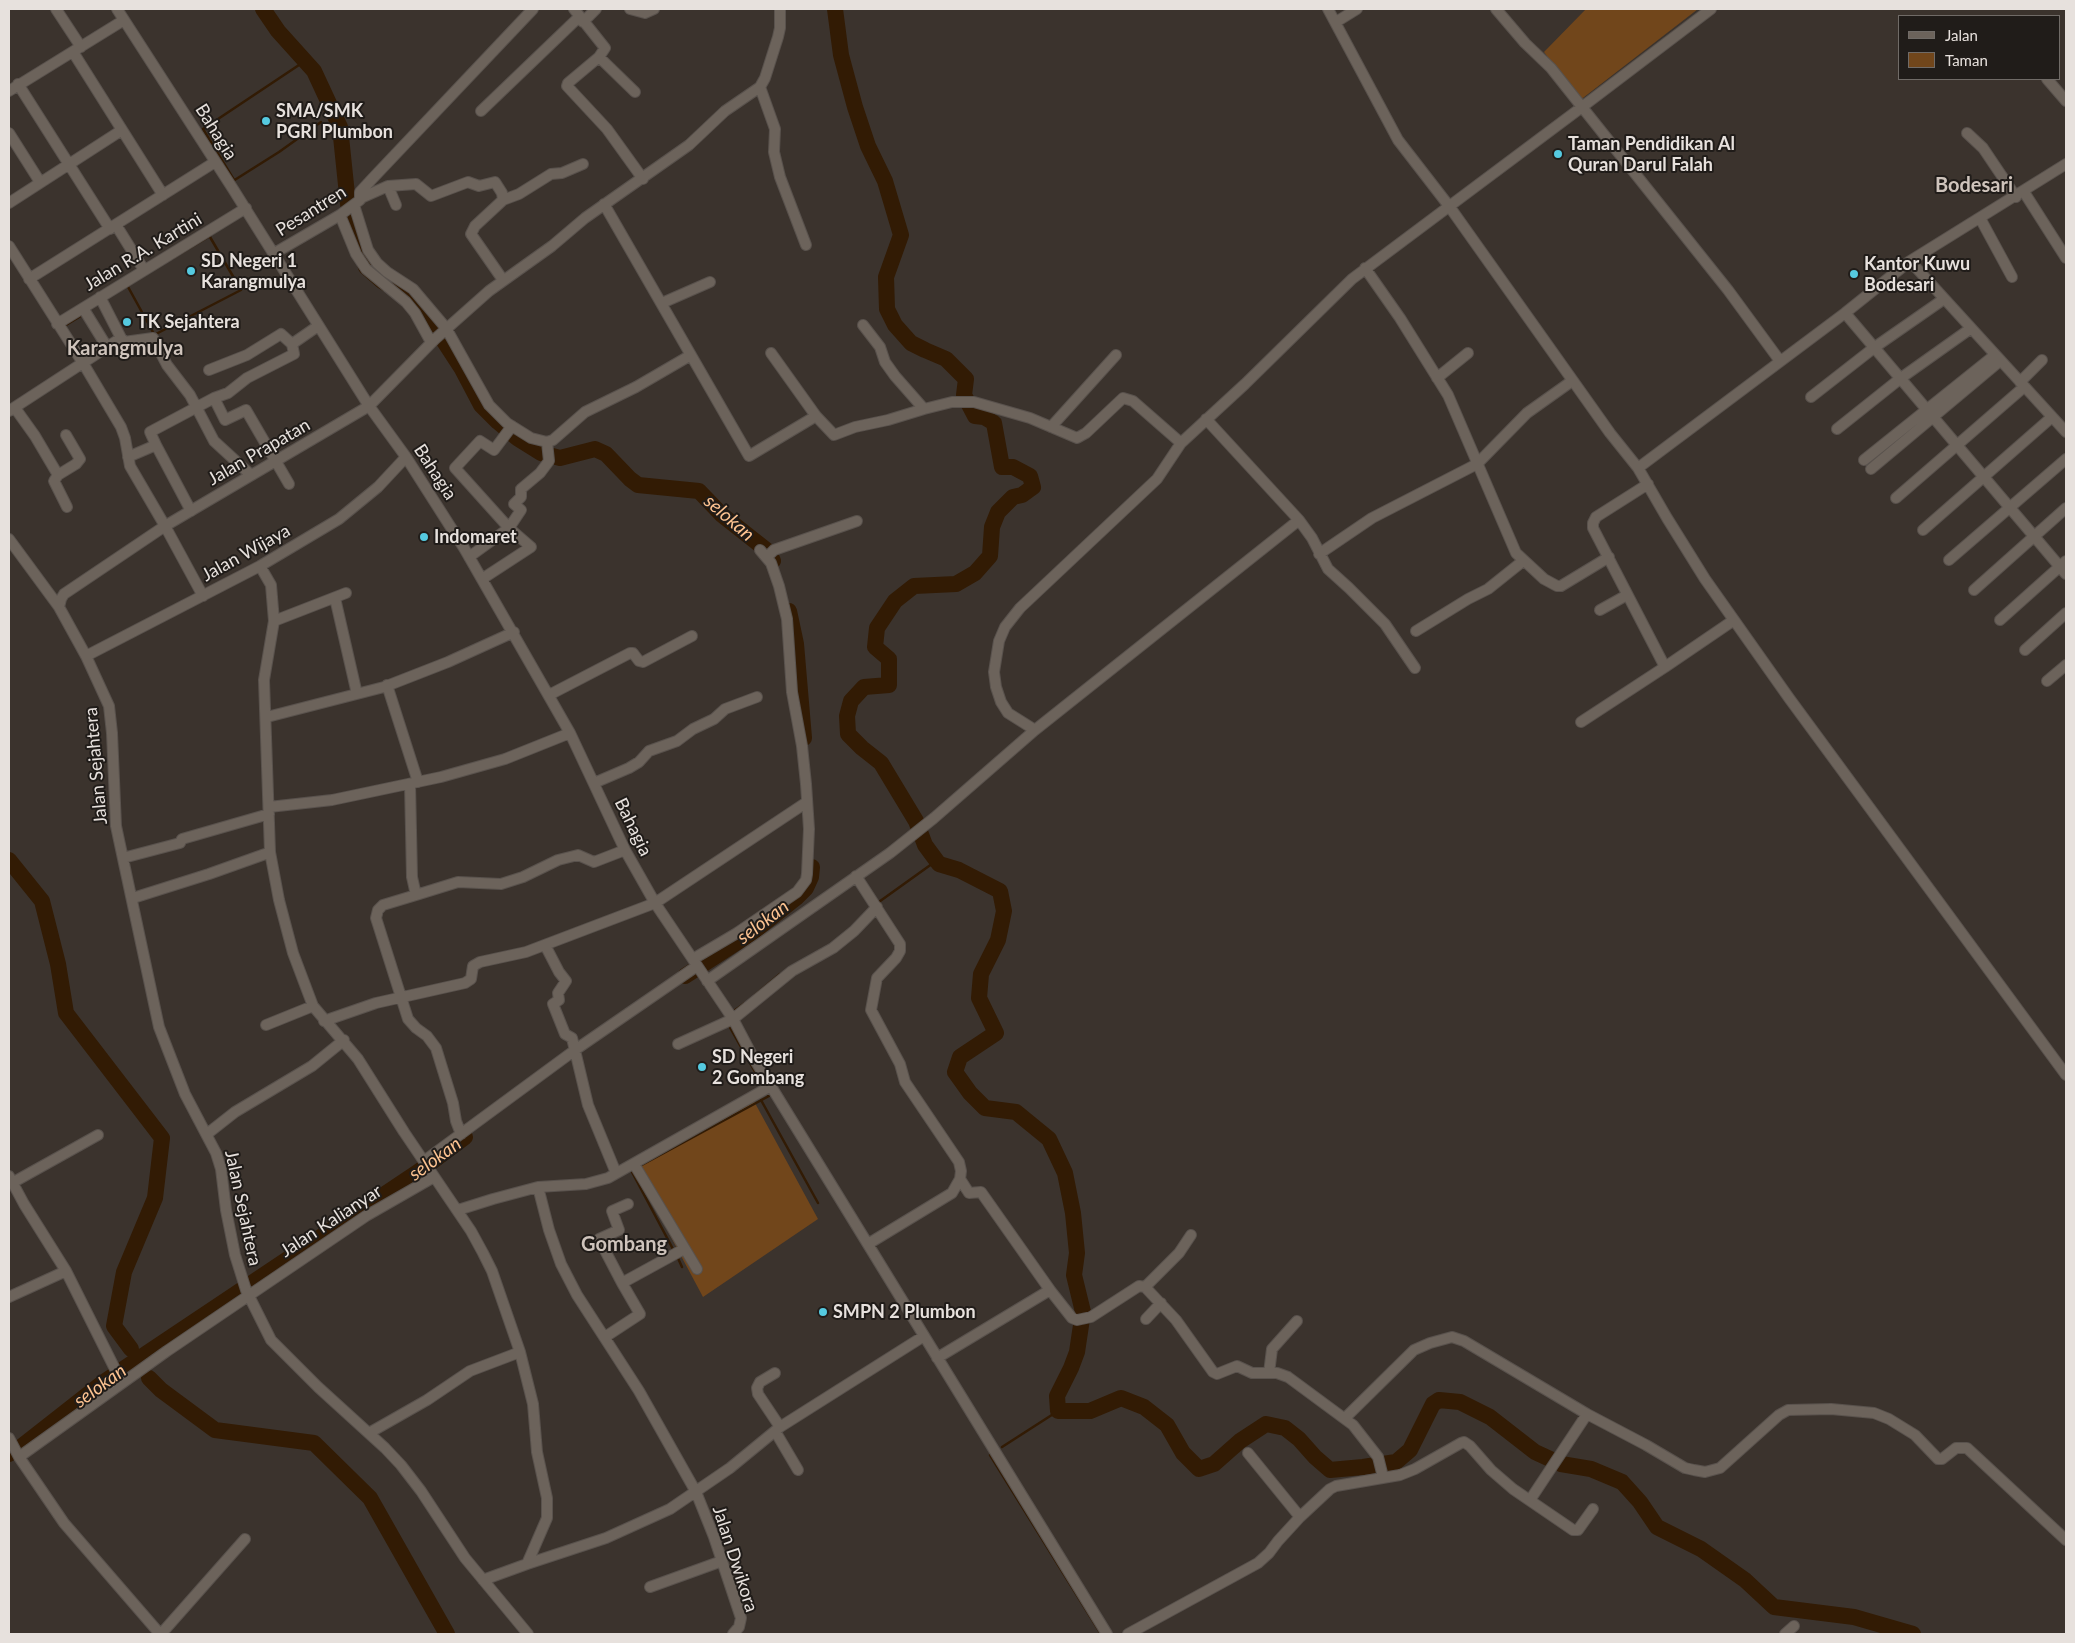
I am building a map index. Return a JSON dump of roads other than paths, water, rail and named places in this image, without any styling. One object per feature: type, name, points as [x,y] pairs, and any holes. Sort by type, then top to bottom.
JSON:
[{"type":"street","points":[[56,9],[122,130],[163,195]]},
{"type":"street","name":"Bahagia","points":[[118,9],[246,208],[318,326],[406,457],[482,578],[570,733],[625,850],[655,903],[733,1019],[771,1086],[1106,1634]]},
{"type":"street","points":[[433,340],[406,302],[366,269],[356,254],[352,204],[533,9]]},
{"type":"street","points":[[481,111],[579,16],[596,9]]},
{"type":"street","points":[[630,9],[645,13],[654,9]]},
{"type":"street","points":[[780,9],[778,37],[765,78],[760,87],[775,129],[774,149],[780,177],[806,245]]},
{"type":"street","points":[[1328,9],[1398,140],[1449,206],[1610,434],[1638,468],[1667,518],[1734,620],[1843,772],[2066,1075]]},
{"type":"street","points":[[1336,22],[1357,9]]},
{"type":"street","points":[[1496,9],[1525,44],[1551,68],[1722,283],[1780,361]]},
{"type":"street","points":[[1035,730],[1008,712],[996,687],[994,672],[999,641],[1005,627],[1020,608],[1158,479],[1181,443],[1238,390],[1337,292],[1365,268],[1582,107],[1710,9]]},
{"type":"street","points":[[579,16],[605,46],[599,56],[567,86],[607,129],[643,179]]},
{"type":"street","points":[[9,91],[124,20]]},
{"type":"street","points":[[599,56],[635,92]]},
{"type":"street","points":[[2048,80],[2066,101]]},
{"type":"street","points":[[18,84],[69,163],[144,270]]},
{"type":"street","name":"Jalan Prapatan","points":[[165,526],[370,406],[444,329],[504,280],[552,246],[604,204],[643,179],[689,145],[725,111],[760,87]]},
{"type":"street","points":[[9,203],[122,130]]},
{"type":"street","points":[[9,133],[40,182]]},
{"type":"street","points":[[1967,134],[1983,148],[2020,194],[2066,258]]},
{"type":"street","points":[[29,279],[215,162]]},
{"type":"street","points":[[504,280],[471,234],[474,226],[503,200],[519,194],[551,174],[562,173],[583,164]]},
{"type":"street","points":[[1638,468],[1910,262],[2066,164]]},
{"type":"street","points":[[352,204],[388,186],[416,184],[431,196],[468,182],[479,186],[492,181],[495,182],[502,192],[503,200]]},
{"type":"street","points":[[388,186],[396,205]]},
{"type":"street","points":[[352,204],[368,250],[376,262],[387,272],[413,289],[444,329],[489,405],[510,429],[547,443],[557,437],[567,426],[585,412],[636,387],[691,355]]},
{"type":"street","name":"Pesantren","points":[[273,254],[352,204]]},
{"type":"street","points":[[604,204],[749,456],[816,416]]},
{"type":"street","name":"Jalan R.A. Kartini","points":[[57,324],[85,311],[144,270],[246,208]]},
{"type":"street","points":[[1980,218],[2012,277]]},
{"type":"street","points":[[9,246],[121,427],[128,457],[136,478],[165,526],[203,596]]},
{"type":"street","points":[[1910,262],[2066,432]]},
{"type":"street","points":[[1365,268],[1400,318],[1448,395],[1511,546],[1523,561],[1544,579],[1557,586],[1561,586],[1609,558]]},
{"type":"street","points":[[662,303],[710,282]]},
{"type":"street","points":[[1811,397],[1875,347],[1944,299]]},
{"type":"street","points":[[101,300],[120,338],[124,342],[152,338],[167,365],[190,395],[214,441],[251,475]]},
{"type":"street","points":[[85,311],[107,347]]},
{"type":"street","points":[[1845,313],[2035,536],[2064,567],[2000,620]]},
{"type":"street","points":[[862,325],[880,347],[886,362],[895,376],[924,409]]},
{"type":"street","points":[[292,344],[318,326]]},
{"type":"street","points":[[1837,429],[1901,378],[1970,329]]},
{"type":"street","points":[[191,510],[150,432],[214,398],[228,393],[246,378],[294,354],[292,344],[281,334],[247,355],[209,370]]},
{"type":"street","points":[[58,475],[35,436],[12,410],[120,338]]},
{"type":"street","points":[[770,353],[816,416],[832,434],[836,435],[855,427],[888,420],[924,409],[952,402],[967,402],[1011,411],[1077,438],[1081,437],[1124,398],[1133,401],[1181,443]]},
{"type":"street","points":[[1438,378],[1468,353]]},
{"type":"street","points":[[1052,427],[1116,354]]},
{"type":"street","points":[[1864,460],[1926,409],[1998,358]]},
{"type":"street","points":[[1871,469],[1934,418],[1998,358]]},
{"type":"street","points":[[1896,498],[1959,446],[2022,385],[2042,360]]},
{"type":"street","points":[[1319,554],[1372,518],[1477,464],[1528,414],[1572,381]]},
{"type":"street","points":[[214,398],[225,420],[246,410],[277,460],[289,484]]},
{"type":"street","points":[[1923,530],[2052,416]]},
{"type":"street","points":[[1206,418],[1299,520],[1312,538],[1328,570],[1385,624],[1415,668]]},
{"type":"street","points":[[482,578],[531,546],[509,528],[455,468],[480,442],[494,450],[510,429]]},
{"type":"street","points":[[1897,433],[1904,442]]},
{"type":"street","points":[[66,435],[80,459],[76,464],[58,475],[54,481],[68,507]]},
{"type":"street","points":[[469,557],[509,528],[521,510],[514,504],[521,497],[521,488],[540,472],[549,460],[547,443]]},
{"type":"street","points":[[128,457],[156,445]]},
{"type":"street","name":"Jalan Wijaya","points":[[86,656],[260,566],[339,519],[385,481],[406,457]]},
{"type":"street","points":[[1949,560],[2066,459]]},
{"type":"street","points":[[1648,484],[1594,520],[1593,528],[1665,667]]},
{"type":"street","points":[[1974,590],[2066,508]]},
{"type":"street","points":[[707,982],[890,853],[1035,730],[1299,520]]},
{"type":"street","points":[[425,1164],[461,1134],[698,966],[737,933],[783,903],[803,886],[806,880],[808,859],[807,802],[802,746],[792,692],[787,619],[779,586],[767,553],[857,521]]},
{"type":"street","points":[[59,607],[64,594],[165,526]]},
{"type":"street","name":"Jalan Sejahtera","points":[[9,539],[59,607],[105,696],[111,716],[116,826],[133,898],[159,1028],[185,1094],[207,1134],[218,1159],[226,1210],[246,1290],[267,1334],[276,1346],[368,1433],[412,1478],[447,1533],[528,1634]]},
{"type":"street","points":[[1416,631],[1488,589],[1523,561]]},
{"type":"street","points":[[260,566],[271,585],[274,621],[264,680],[267,813],[270,852],[279,900],[293,953],[313,1006],[324,1021],[344,1040],[358,1059],[434,1178],[458,1210],[492,1271],[520,1352],[533,1404],[536,1452],[548,1509],[544,1529],[527,1564]]},
{"type":"street","points":[[274,621],[346,593]]},
{"type":"street","points":[[1600,610],[1627,595]]},
{"type":"street","points":[[335,598],[357,694]]},
{"type":"street","points":[[2025,650],[2066,613]]},
{"type":"street","points":[[1581,722],[1734,620]]},
{"type":"street","points":[[266,717],[387,686],[448,662],[514,632]]},
{"type":"street","points":[[549,695],[630,653],[633,653],[639,661],[643,662],[692,636]]},
{"type":"street","points":[[2047,681],[2066,665]]},
{"type":"street","points":[[387,686],[414,783],[412,878],[416,895]]},
{"type":"street","points":[[594,783],[629,768],[639,762],[649,751],[676,741],[693,729],[714,719],[725,709],[757,697]]},
{"type":"street","points":[[123,858],[180,843],[182,839],[267,813],[414,783],[505,759],[570,733]]},
{"type":"street","points":[[324,1021],[376,1003],[465,983],[471,979],[472,968],[476,964],[526,952],[655,903],[807,802]]},
{"type":"street","points":[[461,1134],[456,1121],[454,1103],[436,1048],[427,1036],[408,1019],[400,998],[376,914],[383,905],[458,882],[501,884],[523,877],[558,860],[578,855],[594,862],[625,850]]},
{"type":"street","points":[[133,898],[209,874],[268,852]]},
{"type":"street","points":[[856,876],[900,944],[900,951],[877,978],[871,1010],[900,1064],[905,1082],[959,1162],[960,1179],[969,1193],[981,1192],[1070,1317],[1082,1319],[1139,1286],[1145,1286],[1179,1253],[1191,1235]]},
{"type":"street","points":[[678,1044],[733,1019],[792,971],[833,948],[847,937],[875,904]]},
{"type":"street","points":[[545,944],[558,972],[566,982],[558,993],[559,1000],[553,1004],[558,1021],[565,1034],[572,1038],[588,1105],[616,1174]]},
{"type":"street","points":[[266,1025],[313,1006]]},
{"type":"street","points":[[207,1134],[235,1112],[312,1066],[344,1040]]},
{"type":"street","points":[[458,1210],[493,1198],[538,1187],[586,1184],[636,1168],[771,1086]]},
{"type":"street","points":[[98,1135],[10,1179],[66,1271],[118,1377]]},
{"type":"street","points":[[636,1168],[683,1250],[697,1269]]},
{"type":"street","name":"Jalan Kalianyar","points":[[18,1455],[118,1377],[131,1377],[168,1351],[246,1290],[366,1216],[434,1178]]},
{"type":"street","points":[[868,1244],[952,1193],[960,1179]]},
{"type":"street","name":"Jalan Dwikora","points":[[538,1187],[549,1230],[561,1264],[577,1295],[639,1392],[696,1492],[741,1618],[739,1627],[733,1634]]},
{"type":"street","points":[[605,1337],[640,1314],[599,1239],[620,1230],[612,1210],[628,1204]]},
{"type":"street","points":[[622,1283],[683,1250]]},
{"type":"street","points":[[9,1297],[66,1271]]},
{"type":"street","points":[[1145,1286],[1176,1320],[1212,1372],[1217,1374],[1233,1366],[1241,1367],[1252,1373],[1277,1373],[1288,1377],[1345,1418],[1364,1438],[1380,1467],[1400,1474],[1415,1469],[1464,1442],[1501,1479],[1543,1511],[1576,1531],[1594,1509]]},
{"type":"street","points":[[938,1358],[1050,1290]]},
{"type":"street","points":[[1146,1319],[1161,1303]]},
{"type":"street","points":[[1269,1373],[1272,1349],[1297,1321]]},
{"type":"street","points":[[483,1580],[606,1538],[670,1509],[730,1468],[777,1429],[924,1336]]},
{"type":"street","points":[[1345,1418],[1414,1350],[1430,1342],[1452,1337],[1464,1341],[1509,1366],[1588,1414],[1685,1468],[1705,1472],[1720,1468],[1779,1415],[1788,1410],[1831,1409],[1874,1413],[1889,1419],[1915,1435],[1938,1459],[1942,1459],[1956,1448],[1967,1448],[2066,1540]]},
{"type":"street","points":[[368,1433],[427,1400],[470,1371],[520,1352]]},
{"type":"street","points":[[775,1373],[760,1382],[757,1388],[758,1394],[798,1470]]},
{"type":"street","points":[[1530,1500],[1588,1414]]},
{"type":"street","points":[[9,1439],[69,1530],[161,1634],[246,1539]]},
{"type":"street","points":[[1248,1454],[1300,1517]]},
{"type":"street","points":[[1128,1634],[1258,1563],[1269,1554],[1278,1541],[1321,1496],[1336,1486],[1380,1467]]},
{"type":"street","points":[[650,1587],[722,1561]]},
{"type":"street","points":[[1785,1634],[1794,1626]]},
{"type":"waterway","name":"selokan","points":[[263,9],[278,31],[314,71],[340,127],[348,204],[366,267],[382,281],[403,293],[432,323],[462,369],[481,405],[517,438],[541,453],[560,458],[595,449],[606,454],[638,485],[699,491],[722,515],[769,552],[773,561]]},
{"type":"waterway","points":[[835,9],[841,55],[855,107],[868,146],[885,181],[901,235],[886,277],[887,309],[895,325],[911,343],[946,359],[966,379],[964,395],[975,416],[984,417],[994,423],[1002,467],[1013,467],[1030,476],[1033,487],[1022,495],[1013,497],[998,512],[992,527],[990,556],[975,573],[956,584],[914,586],[895,601],[877,628],[875,647],[889,659],[889,685],[864,687],[851,701],[847,716],[848,734],[881,763],[916,821],[925,845],[939,864],[959,870],[1000,891],[1004,911],[998,940],[981,974],[979,998],[996,1033],[960,1057],[955,1072],[970,1093],[985,1108],[1016,1112],[1049,1139],[1065,1173],[1073,1213],[1077,1253],[1074,1275],[1083,1312],[1077,1352],[1057,1396],[1058,1411],[1090,1411],[1121,1398],[1144,1407],[1167,1425],[1183,1453],[1199,1469],[1214,1464],[1240,1441],[1266,1424],[1285,1428],[1299,1439],[1330,1470],[1396,1462],[1410,1450],[1433,1404],[1439,1400],[1460,1402],[1490,1417],[1535,1452],[1561,1464],[1591,1469],[1622,1482],[1640,1502],[1657,1527],[1701,1549],[1745,1580],[1774,1607],[1854,1617],[1913,1634]]},
{"type":"waterway","points":[[234,180],[203,129],[305,61]]},
{"type":"waterway","points":[[233,181],[279,152],[321,122]]},
{"type":"waterway","points":[[173,258],[210,236]]},
{"type":"waterway","points":[[154,335],[241,290],[210,237]]},
{"type":"waterway","points":[[127,285],[154,334]]},
{"type":"waterway","points":[[66,325],[84,314]]},
{"type":"waterway","name":"selokan","points":[[789,611],[796,644],[804,738]]},
{"type":"waterway","points":[[9,860],[42,901],[58,964],[66,1013],[162,1138],[155,1198],[124,1272],[114,1326],[131,1349]]},
{"type":"waterway","points":[[876,904],[936,861]]},
{"type":"waterway","name":"selokan","points":[[685,976],[753,932],[796,898],[806,888],[811,877],[812,867]]},
{"type":"waterway","points":[[755,995],[780,974]]},
{"type":"waterway","points":[[731,1013],[745,1003]]},
{"type":"waterway","points":[[728,1024],[763,1086]]},
{"type":"waterway","points":[[638,1167],[769,1096],[766,1091]]},
{"type":"waterway","points":[[761,1100],[818,1203]]},
{"type":"waterway","name":"selokan","points":[[9,1454],[22,1446],[101,1384],[418,1172],[465,1137]]},
{"type":"waterway","points":[[634,1171],[632,1172],[674,1251]]},
{"type":"waterway","points":[[677,1256],[682,1267]]},
{"type":"waterway","points":[[149,1378],[161,1390],[215,1430],[314,1443],[370,1498],[447,1634]]},
{"type":"waterway","points":[[1002,1447],[1058,1411]]},
{"type":"waterway","points":[[990,1455],[1101,1634]]},
{"type":"place","name":"SMA/SMK PGRI Plumbon","points":[[266,121]]},
{"type":"place","name":"Taman Pendidikan Al Quran Darul Falah","points":[[1558,154]]},
{"type":"place","name":"SD Negeri 1 Karangmulya","points":[[191,271]]},
{"type":"place","name":"Kantor Kuwu Bodesari","points":[[1854,274]]},
{"type":"place","name":"TK Sejahtera","points":[[127,322]]},
{"type":"place","name":"Indomaret","points":[[424,537]]},
{"type":"place","name":"SD Negeri 2 Gombang","points":[[702,1067]]},
{"type":"place","name":"SMPN 2 Plumbon","points":[[823,1312]]},
{"type":"district","name":"Bodesari","points":[[1974,186]]},
{"type":"district","name":"Karangmulya","points":[[125,349]]},
{"type":"district","name":"Gombang","points":[[624,1245]]}]
